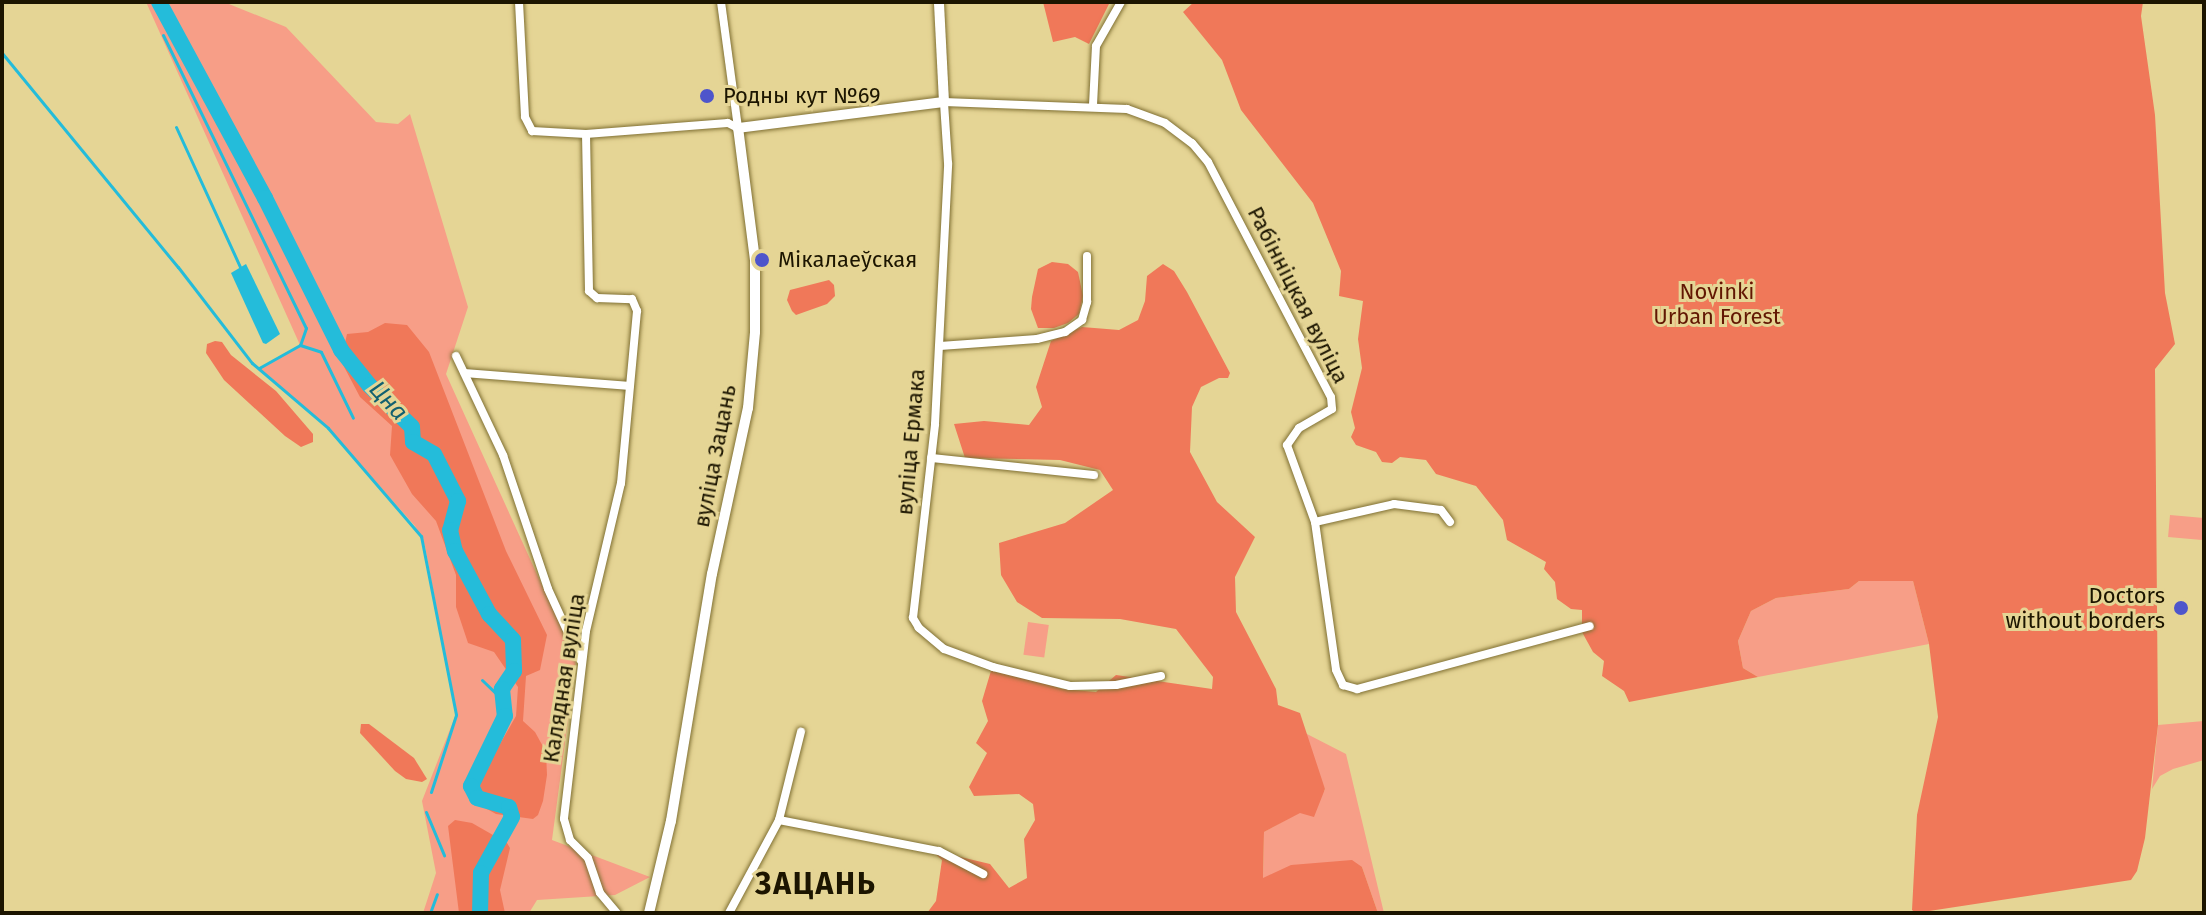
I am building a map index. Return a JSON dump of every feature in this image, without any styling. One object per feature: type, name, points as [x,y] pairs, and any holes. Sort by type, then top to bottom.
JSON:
[{"type":"street","points":[[519,2],[527,126],[542,133],[586,134],[728,123],[738,128],[944,102]]},
{"type":"street","name":"вуліца Зацань","points":[[649,913],[671,821],[712,574],[750,394],[755,332],[754,235],[721,2]]},
{"type":"street","name":"вуліца Ермака","points":[[939,2],[948,163],[940,346],[913,618],[919,628],[944,649],[993,667],[1070,686],[1116,685],[1161,676]]},
{"type":"street","points":[[1093,105],[1096,46],[1121,2]]},
{"type":"street","name":"Рабінніцкая вуліца","points":[[944,102],[1093,105],[1149,115],[1192,143],[1208,162],[1328,388],[1332,409],[1299,428],[1287,445],[1315,522],[1336,670],[1349,689],[1590,626]]},
{"type":"street","name":"Калядная вуліца","points":[[586,134],[589,291],[597,298],[629,299],[637,305],[621,483],[582,661],[564,799],[565,832],[588,858],[600,893],[617,913]]},
{"type":"street","points":[[940,346],[1037,339],[1065,332],[1082,320],[1087,302],[1087,256]]},
{"type":"street","points":[[456,356],[503,455],[548,589],[582,661]]},
{"type":"street","points":[[465,373],[629,386]]},
{"type":"street","points":[[931,458],[1094,475]]},
{"type":"street","points":[[1315,522],[1394,504],[1441,510],[1450,522]]},
{"type":"street","points":[[729,913],[779,820],[801,732]]},
{"type":"street","points":[[779,820],[939,851],[983,874]]},
{"type":"shaded area","points":[[146,2],[224,2],[286,27],[376,122],[398,124],[410,114],[468,307],[446,374],[576,660],[552,840],[650,877],[615,895],[537,900],[529,913],[423,913],[436,873],[422,801],[456,714],[425,546],[415,526],[328,428],[259,368],[300,345]]},
{"type":"shaded area","points":[[2170,515],[2204,518],[2202,540],[2168,537]]},
{"type":"shaded area","points":[[1859,581],[1913,581],[1929,644],[1758,677],[1743,668],[1738,641],[1751,611],[1776,598],[1849,589]]},
{"type":"shaded area","points":[[1028,622],[1049,625],[1044,658],[1023,655]]},
{"type":"shaded area","points":[[2204,721],[2204,760],[2160,776],[2152,789],[2158,725]]},
{"type":"shaded area","points":[[1305,733],[1346,754],[1384,913],[1378,913],[1362,867],[1263,879],[1264,832],[1300,812],[1325,790]]},
{"type":"green space","points":[[1043,2],[1110,2],[1089,44],[1075,37],[1053,42]]},
{"type":"green space","name":"Novinki Urban Forest","points":[[1194,2],[2143,2],[2141,16],[2155,115],[2165,293],[2175,344],[2155,369],[2158,725],[2145,838],[2137,871],[2131,880],[1916,913],[1912,910],[1917,815],[1938,717],[1929,644],[1913,581],[1859,581],[1849,589],[1776,598],[1751,611],[1738,641],[1743,668],[1758,677],[1629,702],[1624,691],[1602,676],[1604,661],[1593,652],[1582,632],[1582,610],[1571,609],[1557,599],[1555,582],[1544,569],[1546,562],[1507,540],[1503,520],[1476,486],[1436,474],[1426,460],[1400,457],[1392,463],[1382,462],[1376,452],[1356,445],[1351,437],[1355,428],[1351,412],[1362,368],[1358,339],[1363,301],[1339,296],[1341,271],[1313,203],[1241,110],[1222,60],[1183,12]]},
{"type":"green space","points":[[1052,262],[1068,264],[1078,272],[1083,296],[1079,314],[1068,323],[1054,328],[1038,328],[1031,309],[1032,297],[1038,269]]},
{"type":"green space","points":[[1163,264],[1174,271],[1187,292],[1230,373],[1228,378],[1219,378],[1201,387],[1192,407],[1190,452],[1217,502],[1255,537],[1235,577],[1236,612],[1276,689],[1278,705],[1300,713],[1325,789],[1314,817],[1300,813],[1264,832],[1263,878],[1291,865],[1352,860],[1362,867],[1378,913],[927,913],[936,901],[942,860],[931,850],[990,864],[1009,888],[1027,878],[1024,839],[1035,820],[1033,804],[1019,794],[974,796],[969,787],[987,753],[976,743],[988,721],[982,701],[993,664],[1062,689],[1096,692],[1116,675],[1212,689],[1213,677],[1176,629],[1120,619],[1042,618],[1017,602],[1001,575],[999,543],[1065,523],[1113,490],[1100,470],[1060,460],[965,458],[954,424],[984,421],[1029,425],[1042,407],[1036,387],[1051,341],[1082,327],[1119,330],[1138,320],[1145,301],[1147,276]]},
{"type":"green space","points":[[829,280],[834,285],[835,296],[827,304],[796,315],[792,311],[787,300],[790,290]]},
{"type":"green space","points":[[385,323],[407,325],[429,352],[506,551],[547,635],[540,670],[526,676],[523,721],[535,732],[546,752],[547,775],[543,801],[538,815],[533,819],[496,814],[478,804],[481,777],[516,716],[518,687],[494,652],[468,643],[456,607],[456,575],[436,521],[412,494],[390,455],[392,426],[360,397],[341,361],[347,334],[368,332]]},
{"type":"green space","points":[[222,342],[231,355],[276,391],[313,434],[313,442],[301,447],[285,436],[224,380],[206,353],[207,344]]},
{"type":"green space","points":[[361,724],[369,724],[414,758],[427,779],[422,782],[406,779],[395,771],[360,733]]},
{"type":"green space","points":[[455,820],[472,823],[507,843],[510,848],[500,890],[505,913],[459,913],[448,826]]},
{"type":"water","points":[[246,264],[280,334],[266,344],[231,273]]},
{"type":"waterway","name":"Цна","points":[[159,2],[265,198],[341,350],[369,385],[412,427],[413,442],[434,454],[458,501],[450,530],[455,551],[489,614],[513,640],[514,671],[502,689],[505,716],[471,786],[477,798],[509,807],[512,817],[481,873],[480,913]]},
{"type":"waterway","points":[[163,35],[306,328],[300,345],[259,368]]},
{"type":"waterway","points":[[2,53],[178,267],[252,363],[328,428],[421,536],[456,715],[431,792]]},
{"type":"waterway","points":[[176,127],[240,267]]},
{"type":"waterway","points":[[300,345],[321,352],[353,418]]},
{"type":"waterway","points":[[482,680],[502,699]]},
{"type":"waterway","points":[[426,812],[444,855]]},
{"type":"waterway","points":[[430,913],[437,894]]},
{"type":"place","name":"Родны кут №69","points":[[707,96]]},
{"type":"place","name":"Мікалаеўская","points":[[762,260]]},
{"type":"place","name":"Doctors without borders","points":[[2181,608]]},
{"type":"district","name":"ЗАЦАНЬ","points":[[816,884]]}]
